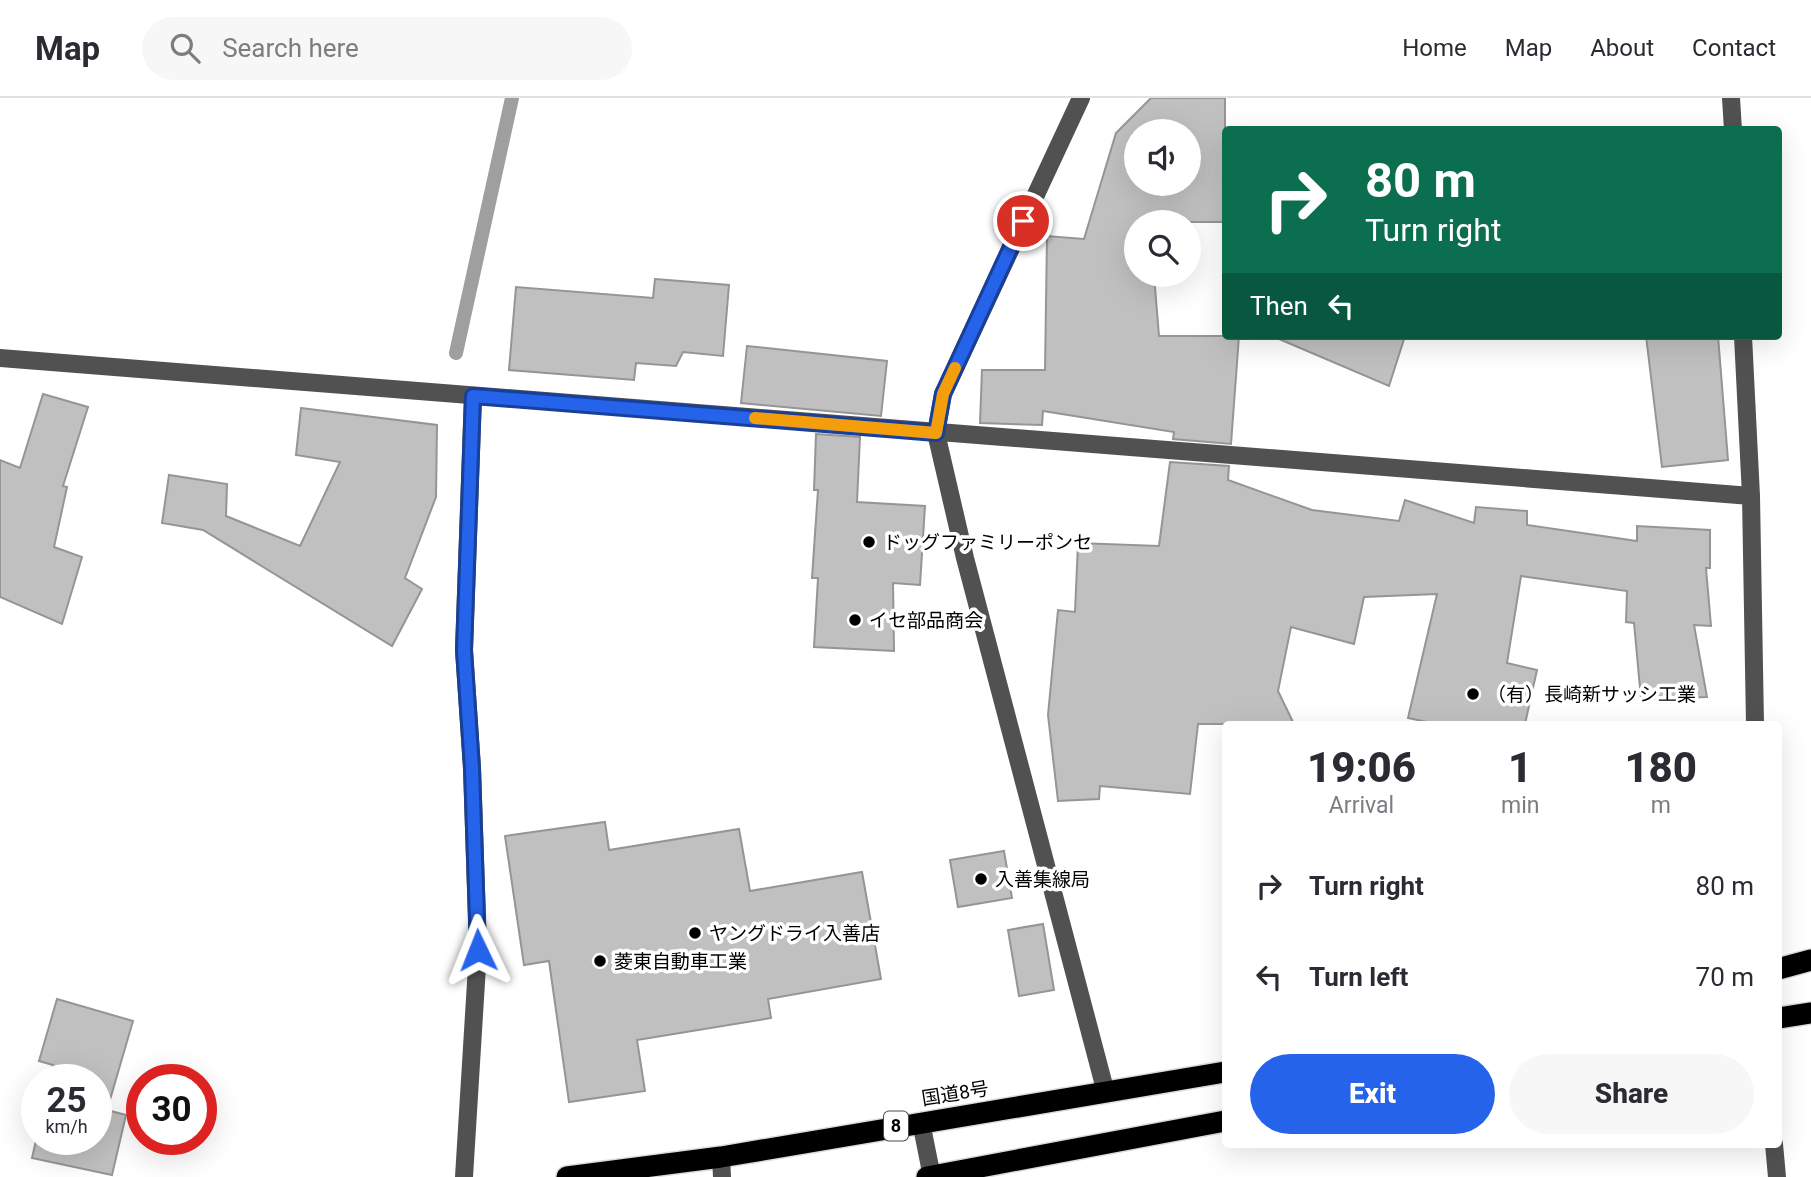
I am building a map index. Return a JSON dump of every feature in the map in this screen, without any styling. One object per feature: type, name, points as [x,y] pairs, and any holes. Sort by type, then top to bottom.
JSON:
[{"type":"highway","points":[[1782,968],[1811,960]]},
{"type":"highway","points":[[1782,1017],[1811,1013]]},
{"type":"highway","name":"国道8号","points":[[567,1177],[722,1167],[921,1122],[1222,1073]]},
{"type":"highway","points":[[929,1177],[1222,1122]]},
{"type":"street","points":[[1081,98],[943,394],[936,433],[965,558],[1106,1093]]},
{"type":"street","points":[[1731,98],[1733,126]]},
{"type":"street","points":[[1743,340],[1751,496],[1755,721]]},
{"type":"street","points":[[0,358],[1751,496]]},
{"type":"street","points":[[464,1177],[478,950],[472,768],[464,650],[473,396]]},
{"type":"street","points":[[921,1122],[929,1177]]},
{"type":"street","points":[[1774,1148],[1777,1177]]},
{"type":"building","points":[[1151,98],[1225,98],[1225,126],[1222,126],[1222,222],[1201,222],[1201,210],[1124,210],[1124,287],[1155,287],[1159,336],[1222,336],[1222,340],[1239,340],[1231,444],[1173,439],[1174,432],[1043,411],[1042,425],[980,423],[982,370],[1045,370],[1047,236],[1084,239],[1116,133],[1124,125],[1124,196],[1201,196],[1201,119],[1130,119]]},
{"type":"building","points":[[655,279],[729,285],[723,356],[683,352],[676,366],[636,363],[634,380],[509,370],[516,287],[653,298]]},
{"type":"building","points":[[1281,340],[1404,340],[1389,386]]},
{"type":"building","points":[[1646,340],[1718,340],[1728,460],[1662,467]]},
{"type":"building","points":[[747,346],[887,361],[881,416],[741,403]]},
{"type":"building","points":[[43,394],[88,407],[63,486],[67,487],[54,547],[82,557],[62,624],[0,597],[0,460],[20,468]]},
{"type":"building","points":[[301,408],[437,425],[436,497],[405,578],[422,589],[392,646],[203,530],[162,523],[169,475],[227,484],[226,516],[300,546],[340,462],[296,455]]},
{"type":"building","points":[[816,434],[860,437],[857,502],[925,506],[920,585],[893,583],[894,651],[814,647],[818,578],[812,578],[818,490],[814,490]]},
{"type":"building","points":[[1170,462],[1229,466],[1228,480],[1312,510],[1399,521],[1405,500],[1474,523],[1476,507],[1527,511],[1527,525],[1637,541],[1637,526],[1710,530],[1710,568],[1706,568],[1711,626],[1694,625],[1707,697],[1641,699],[1634,623],[1626,622],[1627,591],[1521,576],[1507,663],[1537,670],[1526,721],[1422,721],[1408,718],[1437,594],[1364,597],[1354,644],[1291,627],[1278,691],[1293,721],[1222,721],[1222,724],[1198,724],[1190,794],[1100,786],[1099,799],[1058,801],[1048,715],[1058,610],[1075,612],[1078,543],[1159,546]]},
{"type":"building","points":[[605,822],[609,850],[739,829],[750,891],[862,872],[881,979],[768,999],[771,1018],[637,1040],[645,1091],[569,1102],[549,961],[524,965],[505,836]]},
{"type":"building","name":"入善集線局","points":[[1004,851],[1012,898],[958,907],[950,860]]},
{"type":"building","points":[[1043,924],[1054,990],[1019,996],[1008,930]]},
{"type":"building","points":[[57,999],[133,1021],[112,1093],[112,1064],[50,1064],[39,1061]]},
{"type":"building","points":[[112,1111],[126,1115],[112,1175],[32,1158],[33,1155],[112,1155]]},
{"type":"waterway","points":[[456,353],[512,98]]},
{"type":"slow traffic","points":[[755,418],[936,433],[943,394],[955,368]]},
{"type":"place","name":"ドッグファミリーポンセ","points":[[869,542]]},
{"type":"place","name":"イセ部品商会","points":[[855,620]]},
{"type":"place","name":"（有）長崎新サッシ工業","points":[[1473,694]]},
{"type":"place","name":"入善集線局","points":[[981,879]]},
{"type":"place","name":"ヤングドライ入善店","points":[[695,933]]},
{"type":"place","name":"菱東自動車工業","points":[[600,961]]},
{"type":"route","points":[[478,950],[472,768],[464,650],[473,396],[936,433],[943,394],[1023,221]]}]
